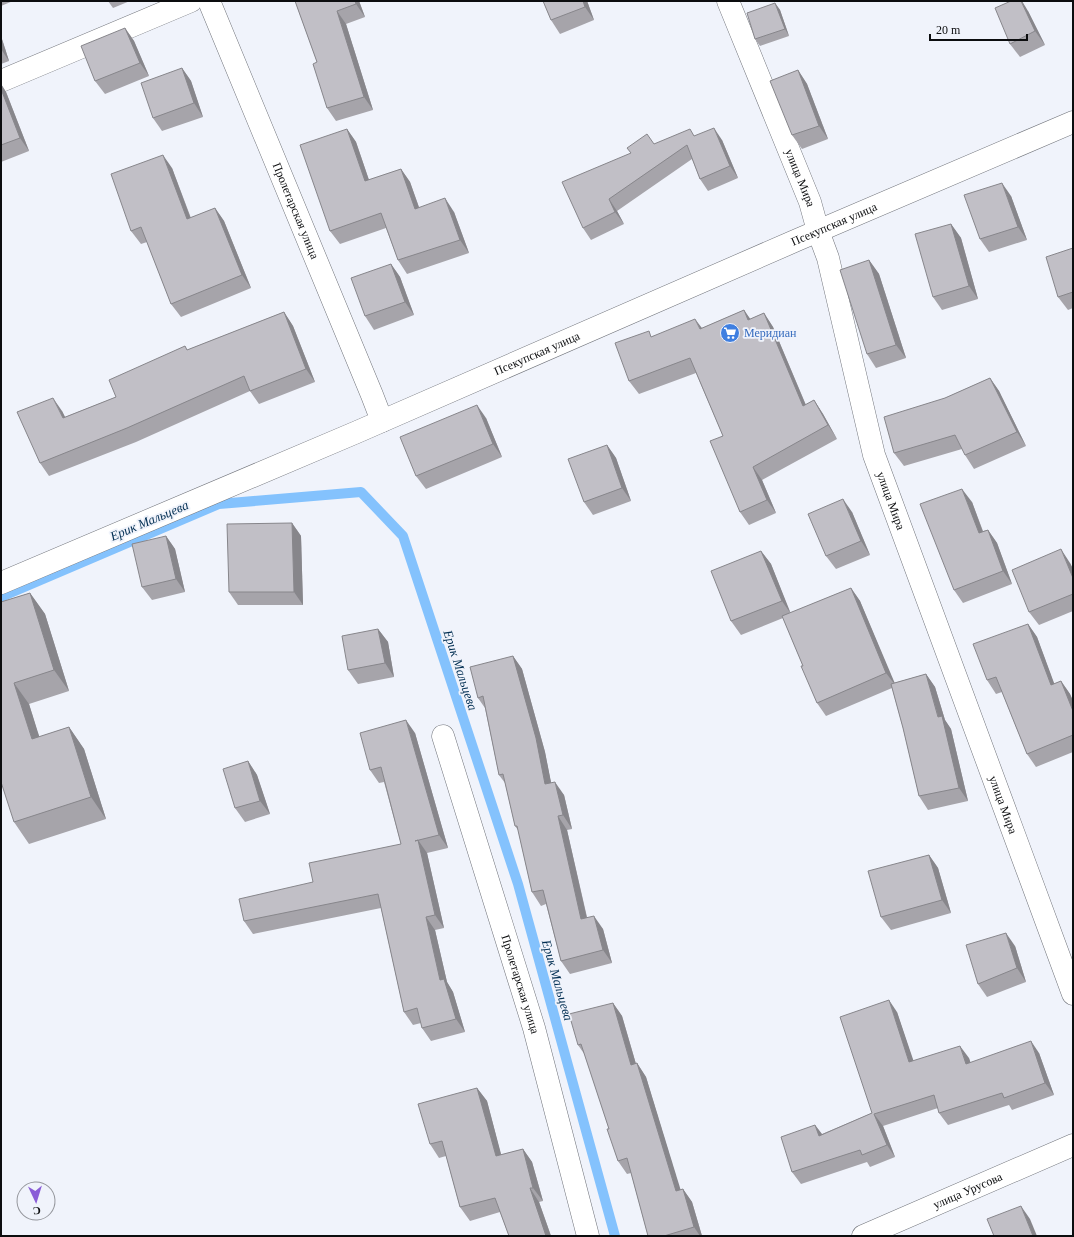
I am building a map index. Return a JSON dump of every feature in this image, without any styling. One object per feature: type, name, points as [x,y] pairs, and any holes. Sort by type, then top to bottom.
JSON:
[{"type":"street","points":[[1,81],[191,1]]},
{"type":"street","name":"Пролетарская улица","points":[[209,1],[382,421]]},
{"type":"street","name":"улица Мира","points":[[728,1],[810,202],[818,231],[828,258],[874,455],[1073,994]]},
{"type":"street","name":"Псекупская улица","points":[[1,583],[382,421],[818,231],[1073,122]]},
{"type":"street","name":"Пролетарская улица","points":[[443,736],[534,1028],[588,1236]]},
{"type":"street","name":"улица Урусова","points":[[863,1236],[1073,1145]]},
{"type":"building","points":[[295,1],[355,1],[356,4],[337,11],[364,97],[327,108],[313,64],[317,62]]},
{"type":"building","points":[[543,1],[583,1],[585,7],[551,20]]},
{"type":"building","points":[[1011,1],[1021,1],[1035,31],[1010,44],[995,8]]},
{"type":"building","points":[[775,3],[785,29],[755,39],[747,13]]},
{"type":"building","points":[[125,28],[140,63],[95,81],[81,46]]},
{"type":"building","points":[[182,68],[194,103],[153,118],[141,83]]},
{"type":"building","points":[[798,70],[819,126],[792,135],[770,81]]},
{"type":"building","points":[[1,89],[20,138],[1,145]]},
{"type":"building","points":[[714,128],[730,166],[700,179],[687,145],[609,199],[615,212],[583,228],[562,182],[631,153],[627,148],[647,134],[654,144],[690,129],[694,136]]},
{"type":"building","points":[[347,129],[365,181],[401,169],[415,209],[445,198],[460,240],[398,260],[381,213],[330,231],[300,145]]},
{"type":"building","points":[[163,155],[187,219],[215,208],[242,275],[171,304],[141,227],[131,231],[111,174]]},
{"type":"building","points":[[1002,183],[1018,227],[980,239],[964,195]]},
{"type":"building","points":[[951,224],[969,286],[933,297],[915,234]]},
{"type":"building","points":[[1073,248],[1073,292],[1058,297],[1046,257]]},
{"type":"building","points":[[869,260],[896,345],[867,354],[840,270]]},
{"type":"building","points":[[391,264],[405,302],[365,316],[351,278]]},
{"type":"building","points":[[744,310],[748,320],[764,313],[803,406],[814,400],[828,425],[753,467],[767,500],[740,512],[710,441],[723,436],[690,358],[629,381],[615,343],[649,331],[651,337],[695,319],[700,329]]},
{"type":"building","points":[[284,312],[306,369],[250,391],[244,376],[127,428],[40,463],[17,412],[53,398],[63,418],[116,397],[109,380],[185,346],[187,350]]},
{"type":"building","points":[[990,378],[1017,432],[965,455],[955,435],[894,453],[884,417],[945,398]]},
{"type":"building","points":[[477,405],[493,444],[416,476],[400,437]]},
{"type":"building","points":[[607,445],[622,488],[584,502],[568,459]]},
{"type":"building","points":[[962,489],[979,533],[988,530],[1003,571],[954,590],[920,504]]},
{"type":"building","points":[[843,499],[861,541],[826,556],[808,514]]},
{"type":"building","points":[[292,523],[294,592],[229,592],[227,524]]},
{"type":"building","points":[[166,536],[176,579],[142,587],[132,544]]},
{"type":"building","points":[[1061,549],[1073,578],[1073,594],[1029,612],[1012,570]]},
{"type":"building","points":[[761,551],[782,601],[731,621],[711,571]]},
{"type":"building","points":[[851,588],[886,673],[817,703],[782,616]]},
{"type":"building","points":[[30,593],[54,670],[14,683],[32,739],[69,727],[91,797],[14,822],[1,782],[1,602]]},
{"type":"building","points":[[1028,624],[1051,685],[1061,681],[1073,711],[1073,735],[1027,754],[996,677],[987,680],[973,644]]},
{"type":"building","points":[[378,629],[385,663],[348,670],[342,636]]},
{"type":"building","points":[[513,656],[536,738],[545,784],[555,782],[563,815],[558,816],[581,919],[594,916],[603,950],[561,961],[543,890],[532,892],[503,774],[499,775],[483,696],[478,698],[470,667]]},
{"type":"building","points":[[926,674],[938,717],[942,716],[959,788],[919,796],[891,684]]},
{"type":"building","points":[[406,720],[439,835],[418,840],[435,915],[426,917],[440,980],[444,979],[456,1019],[422,1028],[417,1008],[404,1012],[378,894],[244,921],[239,899],[313,882],[309,863],[401,844],[381,767],[370,770],[360,733]]},
{"type":"building","points":[[248,761],[260,801],[235,808],[223,769]]},
{"type":"building","points":[[929,855],[942,900],[881,917],[868,871]]},
{"type":"building","points":[[1006,933],[1017,968],[978,984],[966,945]]},
{"type":"building","points":[[889,1000],[909,1062],[960,1046],[966,1064],[1031,1041],[1045,1083],[1004,1098],[1002,1093],[939,1113],[934,1095],[874,1114],[887,1145],[862,1155],[860,1150],[792,1172],[781,1137],[815,1125],[819,1136],[872,1113],[840,1017]]},
{"type":"building","points":[[613,1003],[631,1065],[637,1063],[676,1191],[683,1189],[694,1227],[664,1236],[648,1236],[627,1158],[618,1161],[581,1044],[578,1045],[569,1014]]},
{"type":"building","points":[[477,1088],[496,1156],[523,1149],[533,1188],[530,1188],[546,1236],[509,1236],[495,1198],[460,1207],[442,1141],[430,1144],[418,1104]]},
{"type":"building","points":[[1021,1206],[1033,1236],[994,1236],[987,1219]]},
{"type":"waterway","name":"Ерик Мальцева","points":[[1,597],[219,504],[361,492],[403,536],[518,884],[615,1236]]},
{"type":"place","name":"Меридиан","points":[[730,333]]}]
